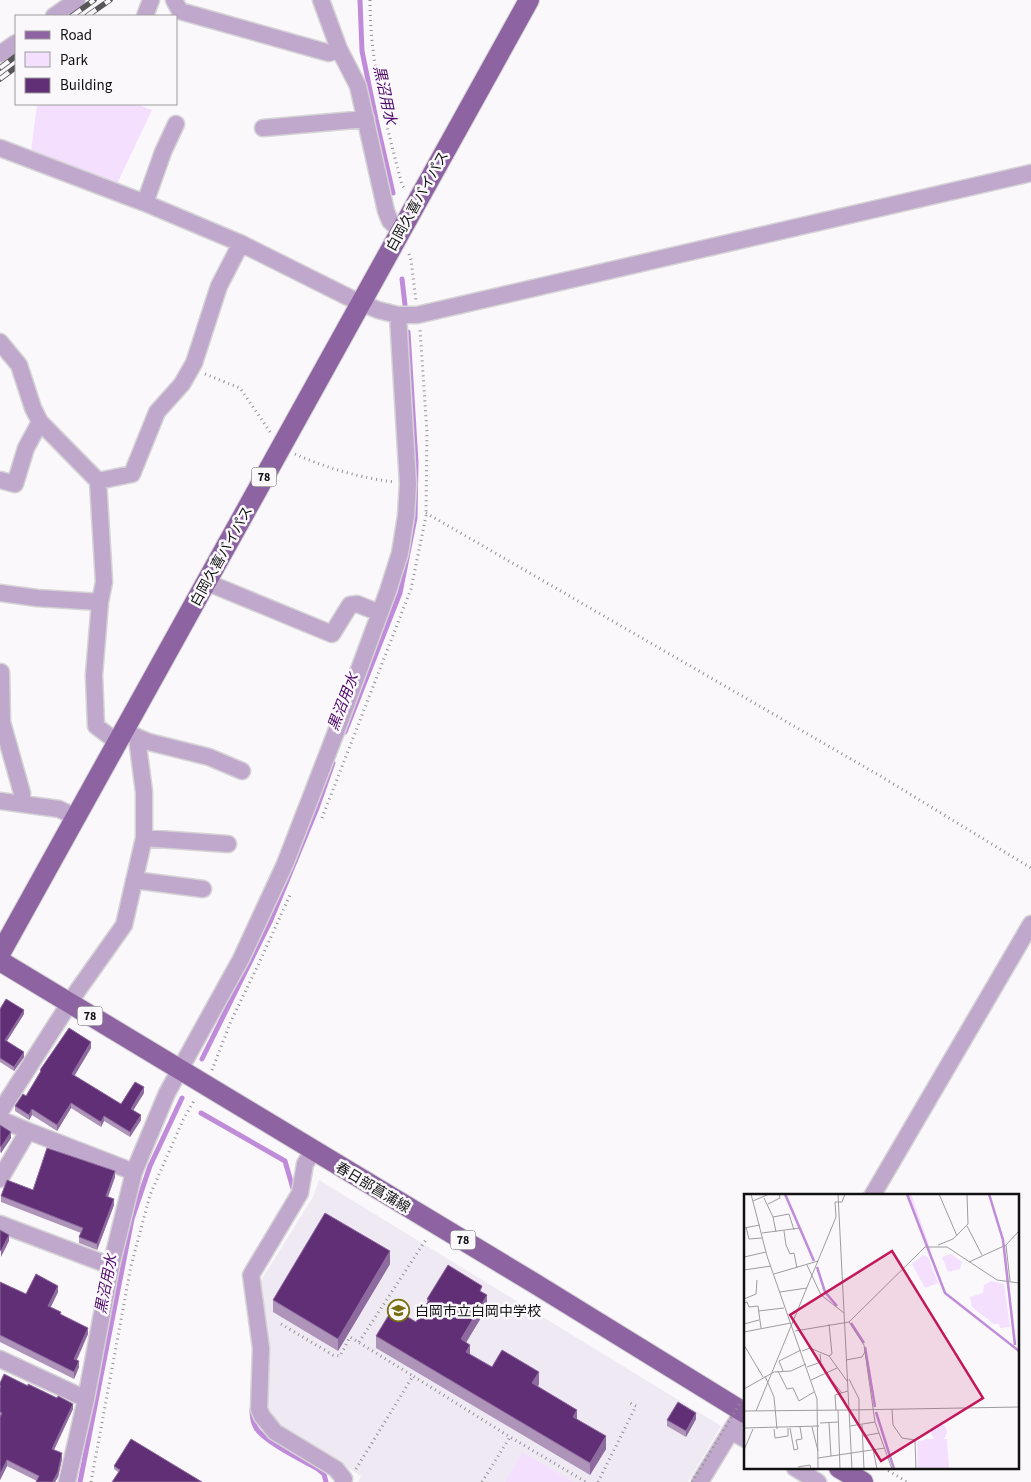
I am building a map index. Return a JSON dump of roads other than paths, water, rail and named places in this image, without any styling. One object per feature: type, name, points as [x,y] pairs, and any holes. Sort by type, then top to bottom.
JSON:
[{"type":"main road","name":"白岡久喜バイパス","points":[[0,954],[76,817],[126,737],[206,582],[529,0]]},
{"type":"main road","name":"春日部菖蒲線","points":[[0,961],[313,1151],[744,1406]]},
{"type":"main road","points":[[843,1470],[863,1482]]},
{"type":"street","points":[[55,15],[77,0]]},
{"type":"street","points":[[145,15],[152,0]]},
{"type":"street","points":[[174,0],[180,12],[328,53],[339,49]]},
{"type":"street","points":[[321,0],[339,49],[358,86],[386,211],[390,221],[400,230]]},
{"type":"street","points":[[0,54],[15,44]]},
{"type":"street","points":[[263,128],[366,119]]},
{"type":"street","points":[[146,204],[162,152],[176,124]]},
{"type":"street","points":[[0,148],[146,204],[240,243],[378,310],[398,315],[418,315],[1031,173]]},
{"type":"street","points":[[98,481],[132,474],[157,412],[182,384],[194,364],[219,286],[240,243]]},
{"type":"street","points":[[67,1482],[86,1399],[111,1266],[134,1172],[167,1093],[241,959],[285,864],[380,613],[400,553],[406,516],[408,484],[398,315]]},
{"type":"street","points":[[0,342],[19,365],[33,408],[40,422],[98,481],[104,582],[100,602],[94,675],[96,726],[126,737],[209,757],[242,771]]},
{"type":"street","points":[[0,480],[15,484],[26,448],[40,422]]},
{"type":"street","points":[[206,582],[332,634],[350,606],[357,604],[380,613]]},
{"type":"street","points":[[0,594],[100,602]]},
{"type":"street","points":[[1,672],[2,722],[22,793],[22,803]]},
{"type":"street","points":[[0,1112],[78,990],[124,925],[144,838],[144,792],[126,737]]},
{"type":"street","points":[[0,801],[59,809],[76,817]]},
{"type":"street","points":[[144,838],[228,844]]},
{"type":"street","points":[[134,880],[203,889]]},
{"type":"street","points":[[873,1194],[1031,924]]},
{"type":"street","points":[[0,1119],[134,1172]]},
{"type":"street","points":[[0,1179],[28,1131]]},
{"type":"street","points":[[313,1151],[305,1164],[300,1193],[251,1275],[261,1348],[259,1410],[275,1432],[336,1469],[343,1480]]},
{"type":"street","points":[[0,1224],[111,1266]]},
{"type":"street","points":[[0,1360],[86,1399]]},
{"type":"street","points":[[700,1482],[738,1435],[744,1406]]},
{"type":"street","points":[[798,1470],[818,1482]]},
{"type":"waterway","name":"黒沼用水","points":[[360,0],[362,51],[393,193]]},
{"type":"waterway","name":"黒沼用水","points":[[402,279],[405,305]]},
{"type":"waterway","name":"黒沼用水","points":[[345,732],[400,593],[415,518],[416,462],[408,332]]},
{"type":"waterway","name":"黒沼用水","points":[[202,1059],[270,922],[317,808],[333,763]]},
{"type":"waterway","name":"黒沼用水","points":[[80,1482],[132,1219],[150,1166],[182,1098]]},
{"type":"waterway","points":[[201,1113],[285,1161],[294,1192]]},
{"type":"waterway","points":[[252,1409],[254,1424],[260,1433],[275,1445],[318,1469],[324,1474],[326,1482]]},
{"type":"railway","points":[[73,15],[94,0]]},
{"type":"railway","points":[[88,15],[110,0]]},
{"type":"railway","points":[[0,68],[15,57]]},
{"type":"railway","points":[[0,79],[15,68]]},
{"type":"place","name":"白岡市立白岡中学校","points":[[399,1311]]}]
